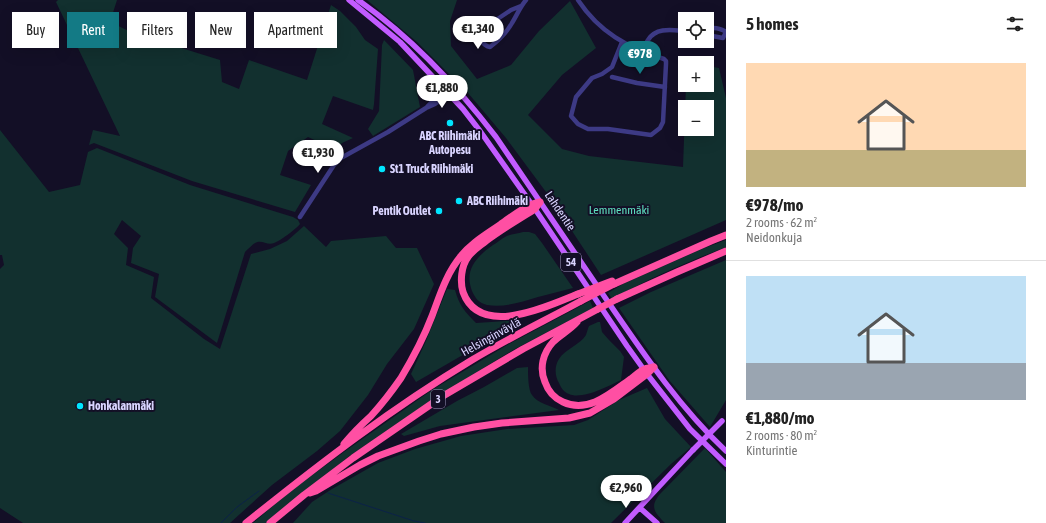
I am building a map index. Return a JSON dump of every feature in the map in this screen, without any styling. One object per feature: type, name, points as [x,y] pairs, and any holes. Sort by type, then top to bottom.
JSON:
[{"type":"highway","points":[[340,450],[350,435],[380,405],[400,379],[414,356],[446,279],[461,255],[471,245],[484,236],[540,202]]},
{"type":"highway","points":[[533,206],[476,249],[468,257],[462,271],[461,282],[466,299],[474,308],[487,315],[508,317],[580,298]]},
{"type":"highway","name":"Helsinginväylä","points":[[246,523],[340,450],[401,406],[465,364],[580,298],[726,235]]},
{"type":"highway","name":"3","points":[[270,523],[353,458],[443,396],[523,349],[617,299],[726,251]]},
{"type":"highway","points":[[581,318],[572,328],[553,342],[544,356],[542,367],[544,381],[548,389],[555,397],[572,405],[581,405],[594,402],[609,395],[654,367]]},
{"type":"highway","points":[[304,495],[316,491],[378,456],[434,436],[474,427],[502,423],[569,418],[590,413],[614,399],[646,372]]},
{"type":"main road","name":"Lahdentie","points":[[350,0],[400,42],[463,109],[533,206],[646,372],[690,429],[726,464]]},
{"type":"main road","name":"Lahdentie","points":[[358,0],[388,22],[429,60],[453,85],[492,133],[618,316],[674,394],[697,421],[726,451]]},
{"type":"main road","points":[[625,523],[724,419]]},
{"type":"main road","points":[[640,508],[657,523]]},
{"type":"street","points":[[521,6],[511,10],[496,20],[480,40],[482,43],[490,47],[496,42],[510,27],[521,6],[526,0]]},
{"type":"street","points":[[578,0],[591,18],[622,42],[642,52],[666,60],[663,122],[660,128],[651,135],[602,129],[588,129],[578,124],[571,116],[576,97],[592,78],[602,74],[612,67],[622,42]]},
{"type":"street","points":[[714,28],[722,29],[726,32],[723,38],[714,36]]},
{"type":"street","points":[[642,52],[648,39],[659,31],[667,29],[678,31]]},
{"type":"street","points":[[612,77],[637,83],[665,87]]},
{"type":"street","points":[[426,108],[444,89],[453,85]]},
{"type":"street","points":[[300,217],[331,170],[341,158],[426,108],[436,104],[449,94],[453,85]]},
{"type":"green space","points":[[58,0],[117,0],[113,12],[67,12],[67,25],[56,2]]},
{"type":"green space","name":"Lemmenmäki","points":[[367,0],[457,0],[450,21],[451,46],[477,79],[511,65],[539,31],[570,1],[596,48],[562,75],[528,115],[562,149],[589,156],[683,167],[684,136],[714,136],[714,100],[685,100],[686,92],[714,92],[714,67],[719,68],[726,98],[726,220],[601,275],[549,196],[506,138],[468,93],[417,42]]},
{"type":"green space","points":[[331,5],[340,11],[356,27],[365,40],[378,49],[373,110],[333,96],[322,124],[353,138],[342,143],[336,150],[308,137],[288,151],[280,175],[311,185],[295,212],[192,181],[94,143],[89,145],[93,130],[120,136],[78,48],[119,48],[119,26],[127,30],[127,48],[181,48],[220,60],[222,82],[239,89],[249,60],[307,80],[317,48],[337,48],[337,12],[329,12]]},
{"type":"green space","points":[[384,40],[413,70],[420,107],[373,136],[368,129],[379,111],[382,45]]},
{"type":"green space","points":[[0,130],[49,192],[80,185],[88,152],[97,148],[190,185],[293,217],[298,220],[300,224],[292,232],[277,242],[269,244],[258,242],[245,252],[217,343],[155,297],[159,274],[131,263],[133,248],[141,236],[122,220],[114,234],[128,248],[126,265],[154,277],[151,298],[204,339],[220,349],[251,254],[270,249],[287,241],[304,226],[326,247],[331,241],[386,236],[396,248],[417,248],[434,284],[414,329],[387,364],[368,395],[340,431],[317,451],[272,485],[230,523],[23,523],[0,508],[0,269],[4,265],[2,255],[0,255]]},
{"type":"green space","points":[[523,232],[535,234],[573,288],[519,303],[493,306],[482,303],[474,296],[470,283],[473,265],[481,254],[502,239],[509,235]]},
{"type":"green space","points":[[726,240],[726,247],[668,271],[612,299],[608,293],[623,284]]},
{"type":"green space","points":[[726,260],[726,400],[710,427],[669,380],[619,308],[651,292]]},
{"type":"green space","points":[[447,289],[455,290],[458,300],[463,308],[476,323],[520,320],[518,323],[416,382],[411,374]]},
{"type":"green space","points":[[590,301],[593,308],[513,350],[436,397],[348,457],[266,523],[253,523],[292,490],[432,390],[509,344]]},
{"type":"green space","points":[[600,322],[602,332],[624,357],[621,380],[603,389],[588,394],[569,394],[563,390],[558,380],[556,374],[557,362],[565,352],[580,342],[586,335],[589,326]]},
{"type":"green space","points":[[528,367],[529,386],[534,398],[559,410],[440,426],[404,436],[401,434],[517,368]]},
{"type":"green space","points":[[647,388],[665,419],[691,447],[671,464],[611,523],[293,523],[312,502],[378,463],[415,449],[461,436],[507,429],[574,425],[588,420],[619,400]]},
{"type":"green space","points":[[705,448],[726,472],[726,523],[665,523],[658,516],[655,510],[654,506],[657,499],[660,494]]},
{"type":"waterway","points":[[221,523],[237,507],[259,491]]},
{"type":"waterway","points":[[328,493],[414,521],[425,523]]},
{"type":"place","name":"ABC Riihimäki Autopesu","points":[[450,123]]},
{"type":"place","name":"St1 Truck Riihimäki","points":[[382,169]]},
{"type":"place","name":"ABC Riihimäki","points":[[459,201]]},
{"type":"place","name":"Pentik Outlet","points":[[439,211]]},
{"type":"place","name":"Honkalanmäki","points":[[80,406]]}]
